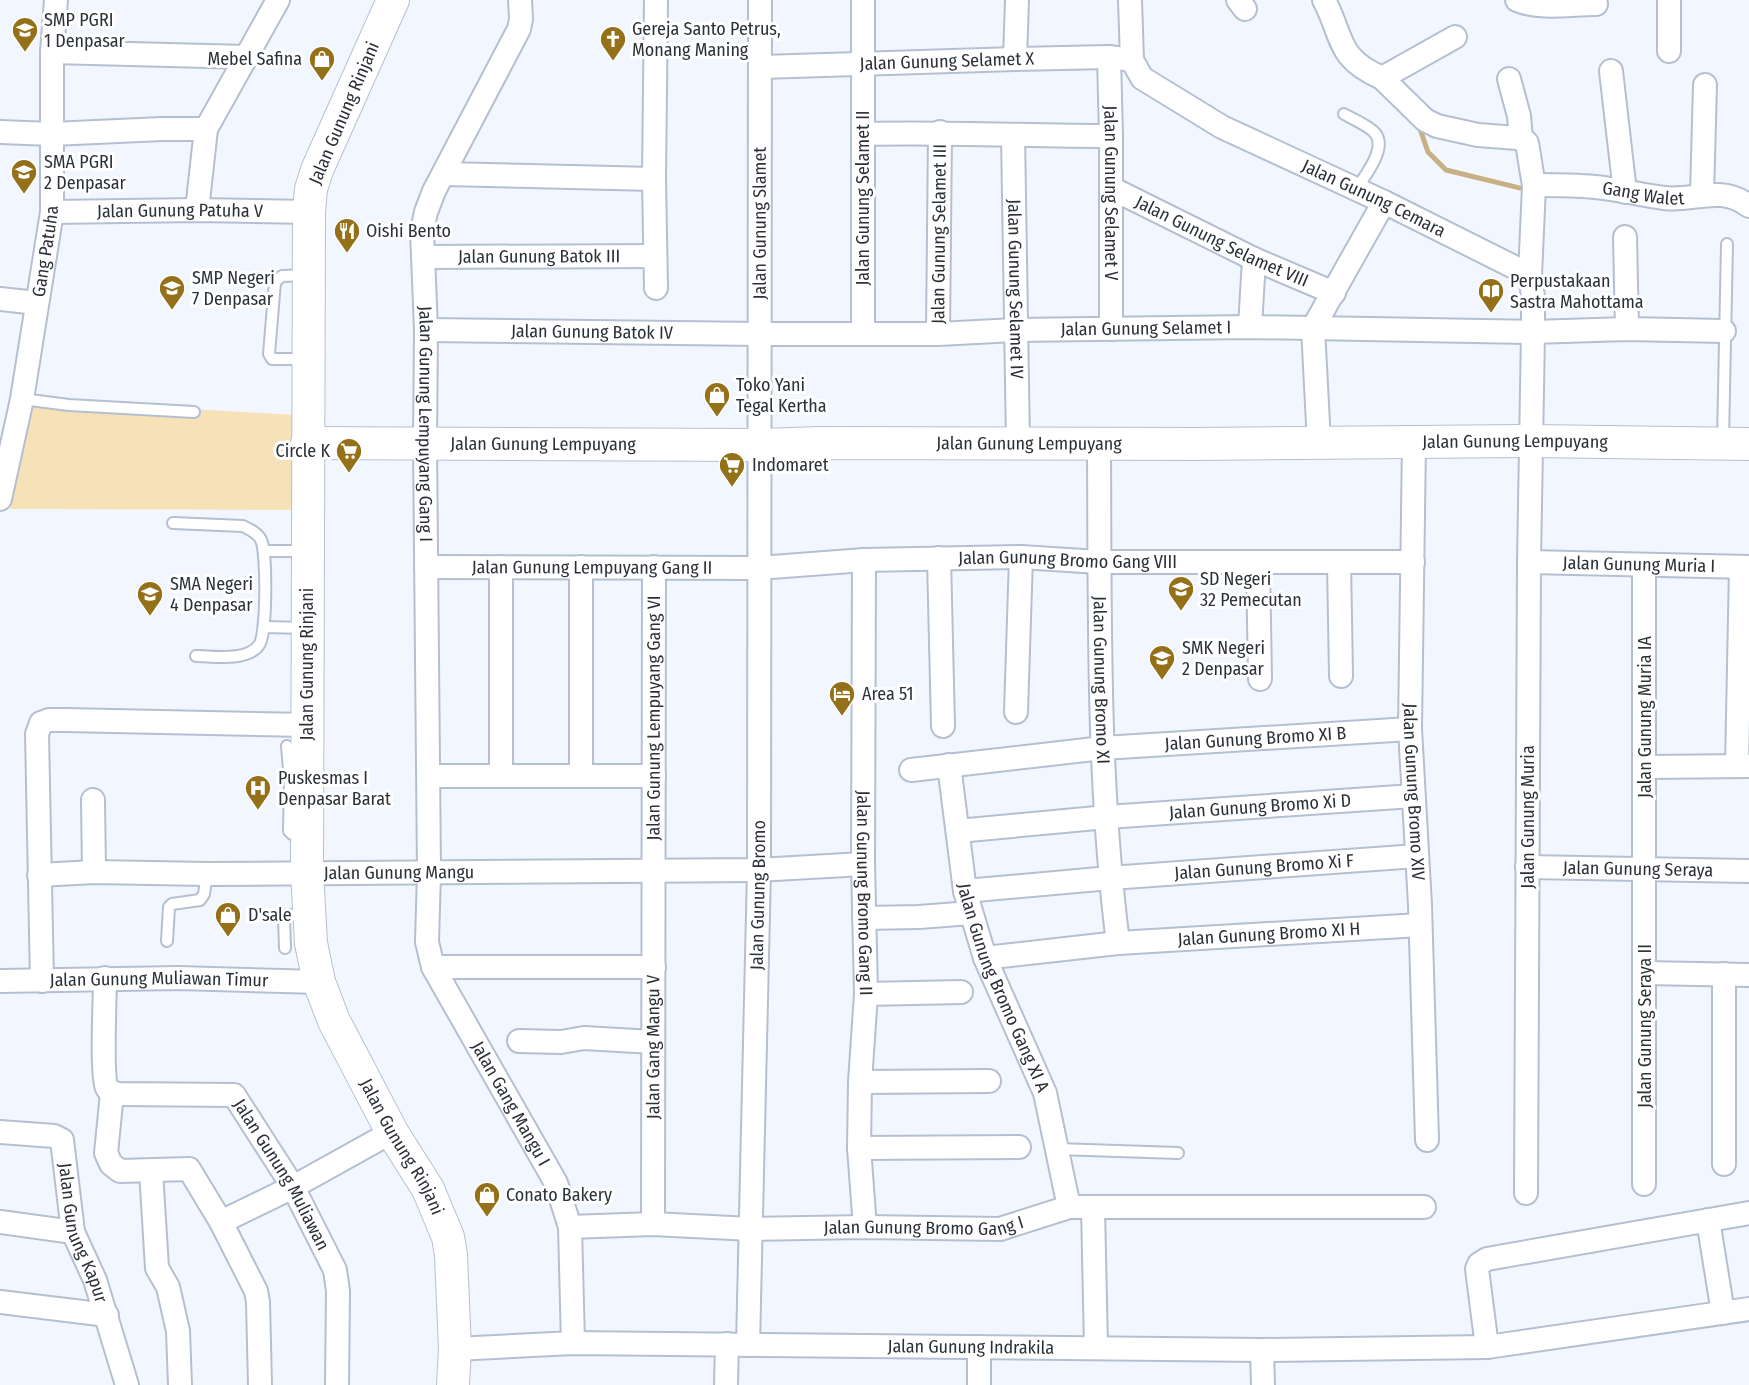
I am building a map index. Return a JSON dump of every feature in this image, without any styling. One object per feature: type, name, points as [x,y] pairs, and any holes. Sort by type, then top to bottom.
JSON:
[{"type":"street","name":"Gang Patuha","points":[[0,497],[13,407],[37,303],[52,212],[52,52],[56,0]]},
{"type":"street","points":[[197,210],[206,129],[278,0]]},
{"type":"street","name":"Jalan Gunung Rinjani","points":[[393,0],[316,170],[311,189],[308,275],[306,628],[297,735],[299,781],[308,834],[311,944],[319,982],[334,1021],[392,1132],[428,1189],[448,1237],[451,1254],[455,1349],[453,1385]]},
{"type":"street","name":"Jalan Gunung Lempuyang Gang I","points":[[429,872],[426,330],[422,231],[434,191],[519,29],[520,0]]},
{"type":"street","points":[[656,0],[654,179],[656,288]]},
{"type":"street","name":"Jalan Gunung Slamet","points":[[760,0],[760,445]]},
{"type":"street","name":"Jalan Gunung Selamet II","points":[[863,0],[863,333]]},
{"type":"street","points":[[1015,59],[1017,0]]},
{"type":"street","points":[[1130,0],[1132,60]]},
{"type":"street","points":[[1324,0],[1339,39],[1355,63],[1383,78],[1425,120],[1437,126],[1478,135],[1521,139],[1527,143],[1534,193],[1530,274],[1533,296],[1532,441]]},
{"type":"street","points":[[1517,0],[1527,4],[1595,2]]},
{"type":"street","points":[[1669,0],[1669,51]]},
{"type":"street","points":[[1383,78],[1455,37]]},
{"type":"street","points":[[52,52],[247,57]]},
{"type":"street","name":"Jalan Gunung Selamet X","points":[[761,67],[1109,57],[1132,60]]},
{"type":"street","name":"Jalan Gunung Selamet V","points":[[1109,57],[1111,329]]},
{"type":"street","name":"Jalan Gunung Cemara","points":[[1132,60],[1142,78],[1222,127],[1384,202],[1530,274]]},
{"type":"street","points":[[1611,71],[1625,192]]},
{"type":"street","points":[[1509,79],[1519,116],[1521,139]]},
{"type":"street","points":[[1702,194],[1706,85]]},
{"type":"street","points":[[0,132],[52,134],[206,129]]},
{"type":"street","points":[[863,134],[940,132],[1111,136]]},
{"type":"street","name":"Jalan Gunung Selamet III","points":[[938,334],[940,132]]},
{"type":"street","name":"Jalan Gunung Selamet IV","points":[[1013,135],[1018,443]]},
{"type":"street","points":[[444,174],[654,179]]},
{"type":"street","name":"Gang Walet","points":[[1534,193],[1596,187],[1665,198],[1702,194],[1728,196],[1749,206]]},
{"type":"street","name":"Jalan Gunung Selamet VIII","points":[[1111,188],[1254,259],[1334,293]]},
{"type":"street","points":[[1319,443],[1313,328],[1384,202]]},
{"type":"street","name":"Jalan Gunung Patuha V","points":[[52,212],[197,210],[309,212]]},
{"type":"street","points":[[1625,237],[1627,329]]},
{"type":"street","name":"Jalan Gunung Batok III","points":[[423,257],[654,256]]},
{"type":"street","points":[[1250,327],[1254,259]]},
{"type":"street","points":[[0,299],[37,303]]},
{"type":"street","name":"Jalan Gunung Selamet I","points":[[760,334],[938,334],[1015,330],[1250,327],[1533,332],[1627,329],[1724,331]]},
{"type":"street","name":"Jalan Gunung Batok IV","points":[[426,330],[760,334]]},
{"type":"street","name":"Jalan Gunung Lempuyang","points":[[307,443],[760,445],[1532,441],[1736,444]]},
{"type":"street","name":"Jalan Gunung Muria","points":[[1526,1193],[1529,562],[1532,441]]},
{"type":"street","name":"Jalan Gunung Bromo XIV","points":[[1414,442],[1410,729],[1418,856],[1427,1140]]},
{"type":"street","name":"Jalan Gunung Bromo XI","points":[[1099,444],[1103,748],[1110,878],[1118,943]]},
{"type":"street","name":"Jalan Gunung Bromo","points":[[726,1385],[738,1345],[751,1229],[759,870],[760,445]]},
{"type":"street","points":[[1016,712],[1021,557]]},
{"type":"street","name":"Jalan Gunung Bromo Gang VIII","points":[[758,568],[864,560],[1021,557],[1100,562],[1413,562]]},
{"type":"street","points":[[939,558],[943,726]]},
{"type":"street","name":"Jalan Gunung Bromo Gang II","points":[[864,560],[863,864],[866,994],[860,1082],[860,1148],[865,1227]]},
{"type":"street","points":[[1258,562],[1260,679]]},
{"type":"street","points":[[1339,562],[1341,676]]},
{"type":"street","name":"Jalan Gunung Muria I","points":[[1529,562],[1745,567]]},
{"type":"street","name":"Jalan Gunung Muria IA","points":[[1644,565],[1645,869]]},
{"type":"street","name":"Jalan Gunung Lempuyang Gang II","points":[[426,567],[758,568]]},
{"type":"street","points":[[501,567],[501,776]]},
{"type":"street","points":[[581,567],[581,776]]},
{"type":"street","name":"Jalan Gunung Lempuyang Gang VI","points":[[653,870],[654,567]]},
{"type":"street","points":[[1645,767],[1743,766],[1745,567]]},
{"type":"street","points":[[42,981],[37,734],[40,723],[49,720],[65,720],[297,735]]},
{"type":"street","name":"Jalan Gunung Bromo XI B","points":[[911,770],[1103,748],[1410,729]]},
{"type":"street","name":"Jalan Gunung Bromo Gang XI A","points":[[949,765],[968,902],[985,958],[1045,1093],[1069,1207]]},
{"type":"street","points":[[429,776],[654,776]]},
{"type":"street","name":"Jalan Gunung Bromo Xi D","points":[[958,831],[1107,817],[1413,796]]},
{"type":"street","points":[[93,800],[94,872]]},
{"type":"street","name":"Jalan Gunung Bromo Xi F","points":[[864,918],[911,917],[968,902],[1110,878],[1418,856]]},
{"type":"street","name":"Jalan Gunung Mangu","points":[[39,875],[94,872],[207,874],[759,870],[863,864]]},
{"type":"street","name":"Jalan Gunung Seraya","points":[[1527,867],[1749,871]]},
{"type":"street","name":"Jalan Gunung Seraya II","points":[[1644,1184],[1645,869]]},
{"type":"street","name":"Jalan Gang Mangu V","points":[[653,870],[653,1224]]},
{"type":"street","name":"Jalan Gang Mangu I","points":[[429,872],[427,942],[433,967],[556,1183],[570,1227],[573,1342]]},
{"type":"street","name":"Jalan Gunung Bromo XI H","points":[[985,958],[1118,943],[1420,925]]},
{"type":"street","points":[[433,967],[654,967]]},
{"type":"street","points":[[1645,973],[1749,975]]},
{"type":"street","points":[[1724,974],[1724,1164]]},
{"type":"street","points":[[105,978],[105,1078],[107,1088],[112,1093],[106,1153],[111,1164],[120,1171],[189,1169],[221,1222],[258,1296],[260,1385]]},
{"type":"street","name":"Jalan Gunung Muliawan Timur","points":[[0,981],[105,978],[319,982]]},
{"type":"street","points":[[866,994],[961,992]]},
{"type":"street","points":[[519,1041],[561,1042],[584,1038],[653,1042]]},
{"type":"street","points":[[860,1082],[989,1081]]},
{"type":"street","name":"Jalan Gunung Muliawan","points":[[112,1093],[234,1095],[293,1187],[335,1270],[338,1291],[337,1385]]},
{"type":"street","name":"Jalan Gunung Kapur","points":[[0,1132],[54,1136],[62,1140],[74,1232],[95,1280],[127,1385]]},
{"type":"street","points":[[221,1222],[293,1187],[392,1132]]},
{"type":"street","points":[[860,1148],[1019,1147]]},
{"type":"street","points":[[151,1171],[157,1268],[168,1287],[178,1331],[180,1385]]},
{"type":"street","name":"Jalan Gunung Bromo Gang I","points":[[570,1227],[653,1224],[751,1229],[865,1227],[1000,1229],[1069,1207],[1424,1207]]},
{"type":"street","points":[[1093,1208],[1096,1348]]},
{"type":"street","points":[[1487,1347],[1477,1269],[1479,1264],[1487,1259],[1749,1213]]},
{"type":"street","points":[[1708,1220],[1723,1312]]},
{"type":"street","points":[[0,1222],[74,1232]]},
{"type":"street","points":[[0,1302],[107,1315]]},
{"type":"street","name":"Jalan Gunung Indrakila","points":[[455,1349],[573,1342],[1262,1350],[1487,1347],[1749,1309]]},
{"type":"street","points":[[979,1347],[979,1385]]},
{"type":"street","points":[[1262,1350],[1263,1385]]},
{"type":"lane","points":[[1344,114],[1374,131],[1379,142],[1378,153],[1356,189]]},
{"type":"lane","points":[[1727,244],[1724,331],[1736,444]]},
{"type":"lane","points":[[13,407],[69,405],[194,412]]},
{"type":"lane","points":[[173,524],[243,526],[261,539],[264,551],[264,627],[259,645],[248,653],[237,655],[196,656]]},
{"type":"lane","points":[[264,551],[307,551]]},
{"type":"lane","points":[[264,627],[306,628]]},
{"type":"lane","points":[[167,941],[169,907],[172,904],[200,900],[204,894],[207,874]]},
{"type":"lane","points":[[285,948],[285,916],[310,913]]},
{"type":"lane","points":[[1057,1149],[1178,1153]]},
{"type":"shaded area","points":[[30,400],[296,415],[299,510],[10,509]]},
{"type":"waterway","points":[[1419,126],[1428,152],[1446,170],[1528,190]]},
{"type":"place","name":"SMP PGRI 1 Denpasar","points":[[25,53]]},
{"type":"place","name":"Gereja Santo Petrus, Monang Maning","points":[[613,62]]},
{"type":"place","name":"Mebel Safina","points":[[322,82]]},
{"type":"place","name":"SMA PGRI 2 Denpasar","points":[[24,195]]},
{"type":"place","name":"Oishi Bento","points":[[347,254]]},
{"type":"place","name":"SMP Negeri 7 Denpasar","points":[[172,311]]},
{"type":"place","name":"Perpustakaan Sastra Mahottama","points":[[1491,314]]},
{"type":"place","name":"Toko Yani Tegal Kertha","points":[[717,418]]},
{"type":"place","name":"Circle K","points":[[349,474]]},
{"type":"place","name":"Indomaret","points":[[732,488]]},
{"type":"place","name":"SD Negeri 32 Pemecutan","points":[[1181,612]]},
{"type":"place","name":"SMA Negeri 4 Denpasar","points":[[150,617]]},
{"type":"place","name":"SMK Negeri 2 Denpasar","points":[[1162,681]]},
{"type":"place","name":"Area 51","points":[[842,717]]},
{"type":"place","name":"Puskesmas I Denpasar Barat","points":[[258,811]]},
{"type":"place","name":"D'sale","points":[[228,938]]},
{"type":"place","name":"Conato Bakery","points":[[487,1218]]}]
